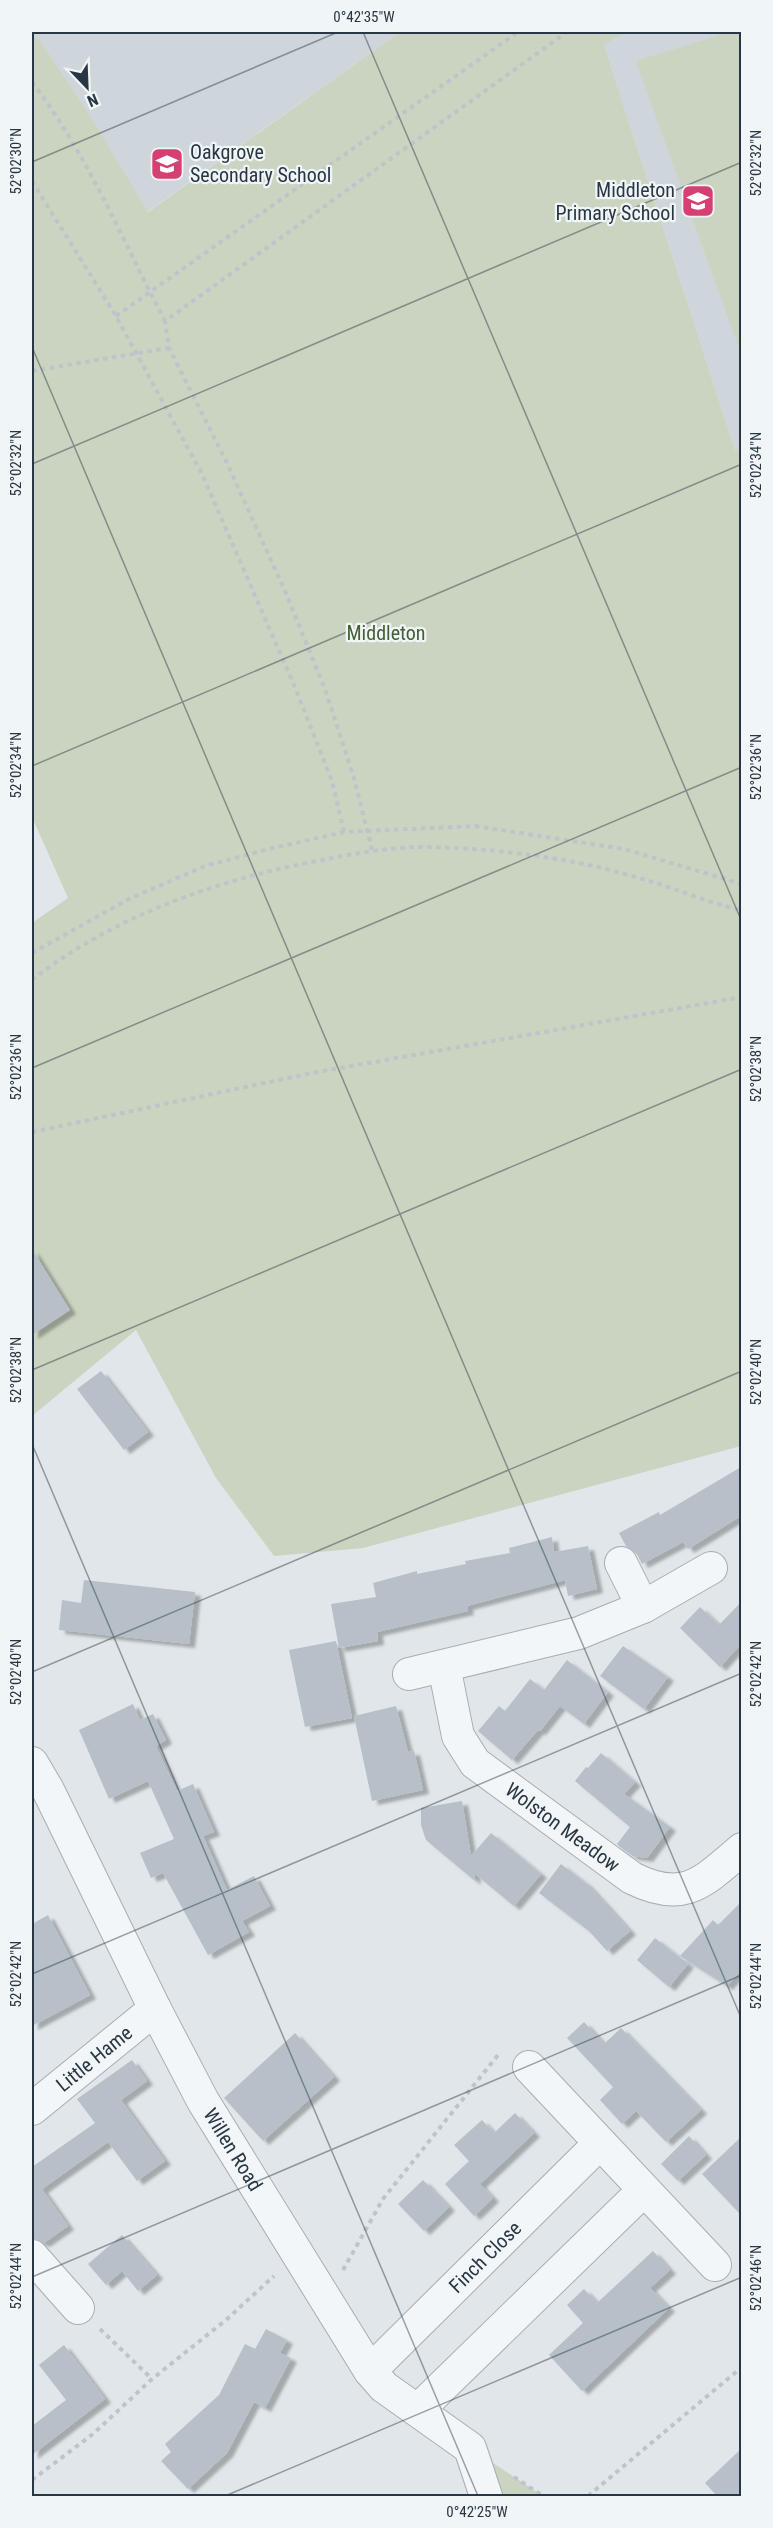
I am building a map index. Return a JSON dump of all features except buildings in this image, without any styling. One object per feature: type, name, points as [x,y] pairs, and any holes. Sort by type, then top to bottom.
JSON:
[{"type":"street","points":[[621,1563],[643,1607]]},
{"type":"street","points":[[409,1674],[579,1633],[643,1607],[711,1568]]},
{"type":"street","name":"Wolston Meadow","points":[[444,1666],[458,1736],[475,1763],[632,1878],[653,1889],[672,1891],[697,1885],[741,1849]]},
{"type":"street","name":"Willen Road","points":[[32,1763],[48,1790],[155,2009],[203,2101],[301,2256],[370,2371],[384,2387],[470,2448],[486,2496]]},
{"type":"street","name":"Little Hame","points":[[32,2109],[155,2009]]},
{"type":"street","points":[[529,2067],[715,2265]]},
{"type":"street","name":"Finch Close","points":[[370,2371],[600,2143]]},
{"type":"street","points":[[418,2410],[644,2190]]},
{"type":"street","points":[[32,2256],[78,2308]]},
{"type":"path","points":[[116,316],[518,32]]},
{"type":"path","points":[[165,321],[567,32]]},
{"type":"path","points":[[32,82],[78,151],[111,210],[165,321],[169,348],[226,461],[285,591],[325,689],[354,778],[372,850]]},
{"type":"path","points":[[32,181],[116,316],[202,474],[294,685],[332,781],[344,832]]},
{"type":"path","points":[[32,371],[169,348]]},
{"type":"path","points":[[32,953],[129,899],[205,866],[344,832],[475,826],[624,849],[741,884]]},
{"type":"path","points":[[32,980],[104,933],[193,893],[280,867],[372,850],[416,848],[528,854],[597,867],[741,910]]},
{"type":"path","points":[[32,1132],[312,1073],[741,997]]},
{"type":"path","points":[[327,2299],[383,2199],[498,2055],[529,2067]]},
{"type":"path","points":[[32,2480],[93,2434],[152,2379],[226,2320],[277,2273],[301,2256]]},
{"type":"path","points":[[78,2308],[152,2379]]},
{"type":"path","points":[[588,2496],[741,2367]]},
{"type":"shaded area","name":"Oakgrove Secondary School","points":[[32,32],[400,32],[147,212],[91,117]]},
{"type":"shaded area","name":"Middleton Primary School","points":[[627,32],[741,32],[742,448],[735,450],[604,45]]},
{"type":"green space","name":"Middleton","points":[[400,32],[627,32],[604,45],[735,450],[741,448],[741,1446],[363,1548],[274,1556],[216,1478],[136,1330],[32,1416],[32,923],[68,898],[32,817],[32,33],[40,41],[91,117],[148,212]]},
{"type":"green space","points":[[729,32],[742,32],[741,354],[636,61]]},
{"type":"green space","points":[[470,2448],[543,2496],[486,2496]]},
{"type":"place","name":"Oakgrove Secondary School","points":[[167,164]]},
{"type":"place","name":"Middleton Primary School","points":[[698,201]]}]
